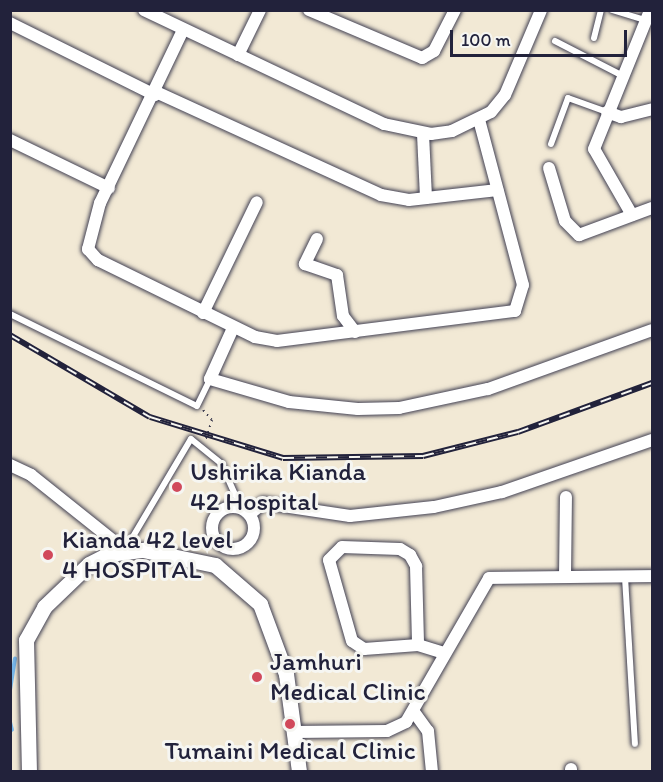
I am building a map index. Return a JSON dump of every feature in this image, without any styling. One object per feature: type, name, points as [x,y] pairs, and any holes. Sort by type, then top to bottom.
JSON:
[{"type":"street","points":[[144,10],[384,124],[423,134],[452,131],[479,120],[505,95],[541,10]]},
{"type":"street","points":[[238,56],[260,10]]},
{"type":"street","points":[[309,10],[422,58],[434,51],[455,10]]},
{"type":"street","points":[[633,215],[595,156],[595,140],[648,15]]},
{"type":"street","points":[[11,23],[333,177],[381,195],[426,198],[497,190]]},
{"type":"street","points":[[183,30],[156,94],[88,234],[92,255],[233,328],[278,341],[515,311],[522,304],[523,285],[479,120]]},
{"type":"street","points":[[607,112],[621,117],[652,109]]},
{"type":"street","points":[[423,134],[426,198]]},
{"type":"street","points":[[12,144],[109,188]]},
{"type":"street","points":[[549,168],[574,233],[590,235],[652,208]]},
{"type":"street","points":[[203,313],[257,202]]},
{"type":"street","points":[[317,239],[305,264],[337,275],[343,316],[355,332]]},
{"type":"street","points":[[233,328],[210,379],[320,407],[399,408],[488,389],[652,330]]},
{"type":"street","points":[[246,511],[254,536],[247,545],[225,548],[216,541],[213,520],[230,506],[246,511],[263,503],[350,516],[445,505],[502,492],[652,440]]},
{"type":"street","points":[[10,465],[31,475],[125,550]]},
{"type":"street","points":[[565,576],[566,497]]},
{"type":"street","points":[[215,565],[225,548]]},
{"type":"street","points":[[418,645],[416,566],[410,555],[399,549],[333,550],[333,578],[355,645],[418,645],[445,653]]},
{"type":"street","points":[[29,771],[26,640],[44,607],[66,583],[101,557],[125,550],[215,565],[244,585],[269,619],[286,674],[299,771]]},
{"type":"street","points":[[294,732],[387,731],[414,712],[489,578],[652,576]]},
{"type":"street","points":[[414,712],[428,731],[432,771]]},
{"type":"lane","points":[[594,38],[601,10]]},
{"type":"lane","points":[[612,10],[648,15]]},
{"type":"lane","points":[[555,41],[623,76]]},
{"type":"lane","points":[[551,144],[568,98],[607,112]]},
{"type":"lane","points":[[10,315],[154,388],[199,405],[210,379]]},
{"type":"lane","points":[[125,550],[188,442],[204,445],[221,463],[246,511]]},
{"type":"lane","points":[[625,576],[635,744]]},
{"type":"path","points":[[199,405],[212,420],[204,445]]},
{"type":"waterway","points":[[10,690],[15,658]]},
{"type":"waterway","points":[[10,722],[12,730]]},
{"type":"railway","points":[[10,335],[150,417],[283,458],[423,456],[518,432],[652,383]]},
{"type":"place","name":"Ushirika Kianda 42 Hospital","points":[[177,487]]},
{"type":"place","name":"Kianda 42 level 4 HOSPITAL","points":[[48,555]]},
{"type":"place","name":"Jamhuri Medical Clinic","points":[[257,677]]},
{"type":"place","name":"Tumaini Medical Clinic","points":[[290,724]]}]
